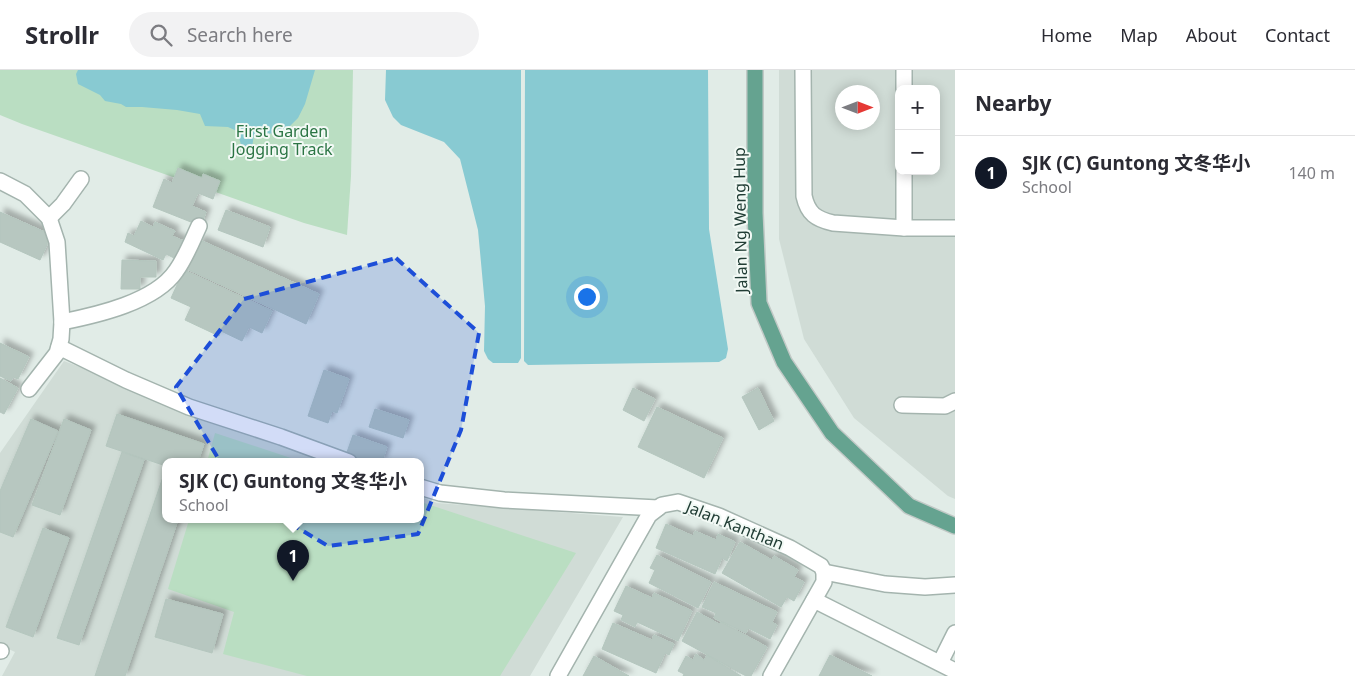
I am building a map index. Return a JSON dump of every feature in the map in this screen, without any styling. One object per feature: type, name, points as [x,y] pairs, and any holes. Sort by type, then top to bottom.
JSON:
[{"type":"main road","name":"Jalan Ng Weng Hup","points":[[756,70],[755,213],[759,303],[784,362],[832,433],[909,506],[955,526]]},
{"type":"street","points":[[803,70],[804,196],[806,206],[813,215],[833,223],[904,228],[955,228]]},
{"type":"street","points":[[904,70],[904,85]]},
{"type":"street","points":[[904,175],[904,228]]},
{"type":"street","points":[[49,218],[63,204],[81,179]]},
{"type":"street","points":[[0,181],[25,194],[49,218],[57,242],[62,322],[61,340],[57,353],[29,389]]},
{"type":"street","points":[[62,322],[91,316],[126,305],[158,290],[175,272],[199,226]]},
{"type":"street","points":[[59,347],[126,380],[188,407],[281,437],[338,458]]},
{"type":"street","points":[[902,406],[945,406],[955,401]]},
{"type":"street","name":"Jalan Kanthan","points":[[424,488],[440,493],[504,500],[658,508],[662,505],[678,502],[719,516],[790,548],[820,566],[824,572]]},
{"type":"street","points":[[558,676],[648,515],[658,508]]},
{"type":"street","points":[[771,676],[824,582],[824,572],[885,584],[925,587],[955,586]]},
{"type":"street","points":[[814,600],[955,671]]},
{"type":"street","points":[[940,663],[955,633]]},
{"type":"highlighted area","points":[[396,258],[479,333],[461,430],[418,534],[328,546],[238,492],[176,387],[244,299]]},
{"type":"shaded area","points":[[779,70],[955,70],[955,499],[948,496],[854,418],[804,339],[779,239]]},
{"type":"shaded area","points":[[64,361],[319,458],[162,458],[162,523],[424,523],[424,498],[437,503],[623,517],[530,676],[2,676],[15,652],[0,645],[0,453]]},
{"type":"green space","name":"First Garden Jogging Track","points":[[0,70],[353,70],[351,176],[347,235],[304,223],[0,115]]},
{"type":"green space","points":[[215,433],[291,458],[208,458]]},
{"type":"green space","points":[[424,503],[576,553],[500,676],[307,676],[223,654],[234,612],[168,589],[188,523],[424,523]]},
{"type":"water","points":[[78,70],[315,70],[305,104],[298,118],[283,133],[254,134],[252,148],[242,148],[237,131],[228,127],[205,126],[200,114],[177,110],[126,107],[121,104],[105,101],[100,95],[78,84],[76,74]]},
{"type":"water","points":[[386,70],[521,70],[521,358],[518,363],[493,363],[488,359],[484,351],[485,306],[478,230],[460,159],[444,142],[401,125],[393,117],[385,100]]},
{"type":"water","points":[[525,70],[708,70],[709,229],[728,349],[726,358],[719,362],[528,365],[524,361]]},
{"type":"building","points":[[178,168],[202,178],[203,174],[220,181],[213,199],[198,193],[192,206],[206,212],[201,226],[153,207],[164,179],[172,183]]},
{"type":"building","points":[[226,210],[270,227],[263,247],[218,230]]},
{"type":"building","points":[[0,212],[47,233],[47,245],[40,260],[0,242]]},
{"type":"building","points":[[141,221],[153,227],[155,222],[175,231],[172,236],[184,241],[176,259],[166,254],[163,260],[125,242],[128,233],[134,236]]},
{"type":"building","points":[[200,240],[319,294],[306,324],[187,269]]},
{"type":"building","points":[[122,260],[156,261],[156,277],[140,277],[140,289],[121,289]]},
{"type":"building","points":[[184,270],[272,311],[262,333],[249,327],[242,341],[221,331],[219,336],[185,320],[191,307],[171,298]]},
{"type":"building","points":[[0,343],[29,357],[18,379],[13,377],[11,381],[0,376]]},
{"type":"building","points":[[324,370],[349,379],[337,413],[332,411],[328,423],[308,416]]},
{"type":"building","points":[[0,378],[18,388],[4,414],[0,412]]},
{"type":"building","points":[[633,388],[655,399],[644,421],[623,410]]},
{"type":"building","points":[[758,388],[774,421],[759,430],[742,397]]},
{"type":"building","points":[[657,407],[723,438],[704,478],[638,447]]},
{"type":"building","points":[[375,409],[409,420],[403,438],[369,427]]},
{"type":"building","points":[[117,414],[204,444],[199,458],[162,458],[162,465],[106,446]]},
{"type":"building","points":[[31,419],[58,431],[13,537],[0,532],[0,491]]},
{"type":"building","points":[[64,419],[91,430],[60,515],[32,505]]},
{"type":"building","points":[[353,435],[387,447],[383,458],[355,458],[346,455]]},
{"type":"building","points":[[122,452],[144,460],[79,645],[57,638]]},
{"type":"building","points":[[162,480],[162,523],[177,523],[125,676],[95,676]]},
{"type":"building","points":[[666,524],[693,536],[695,531],[716,540],[718,534],[735,542],[727,561],[722,558],[715,574],[656,548]]},
{"type":"building","points":[[43,528],[69,538],[33,637],[6,627]]},
{"type":"building","points":[[740,542],[772,560],[774,556],[798,570],[794,577],[804,582],[794,601],[787,597],[781,607],[722,573]]},
{"type":"building","points":[[657,555],[711,582],[698,608],[649,583],[655,570],[650,568]]},
{"type":"building","points":[[714,582],[777,612],[772,622],[777,625],[770,639],[748,628],[746,633],[714,618],[716,613],[702,607]]},
{"type":"building","points":[[626,586],[652,598],[654,593],[692,611],[678,641],[637,622],[635,627],[621,620],[623,615],[614,611]]},
{"type":"building","points":[[166,599],[223,614],[212,653],[155,637]]},
{"type":"building","points":[[697,612],[719,624],[721,622],[767,647],[751,676],[746,676],[682,641]]},
{"type":"building","points":[[613,623],[652,640],[654,635],[674,644],[669,655],[665,653],[656,673],[602,649]]},
{"type":"building","points":[[696,654],[704,660],[707,655],[741,676],[683,676],[684,674],[678,671],[686,656],[693,660]]},
{"type":"building","points":[[830,655],[872,676],[819,676]]},
{"type":"building","points":[[594,656],[629,676],[583,676]]},
{"type":"place","name":"SJK (C) Guntong 文冬华小","points":[[293,581]]}]
